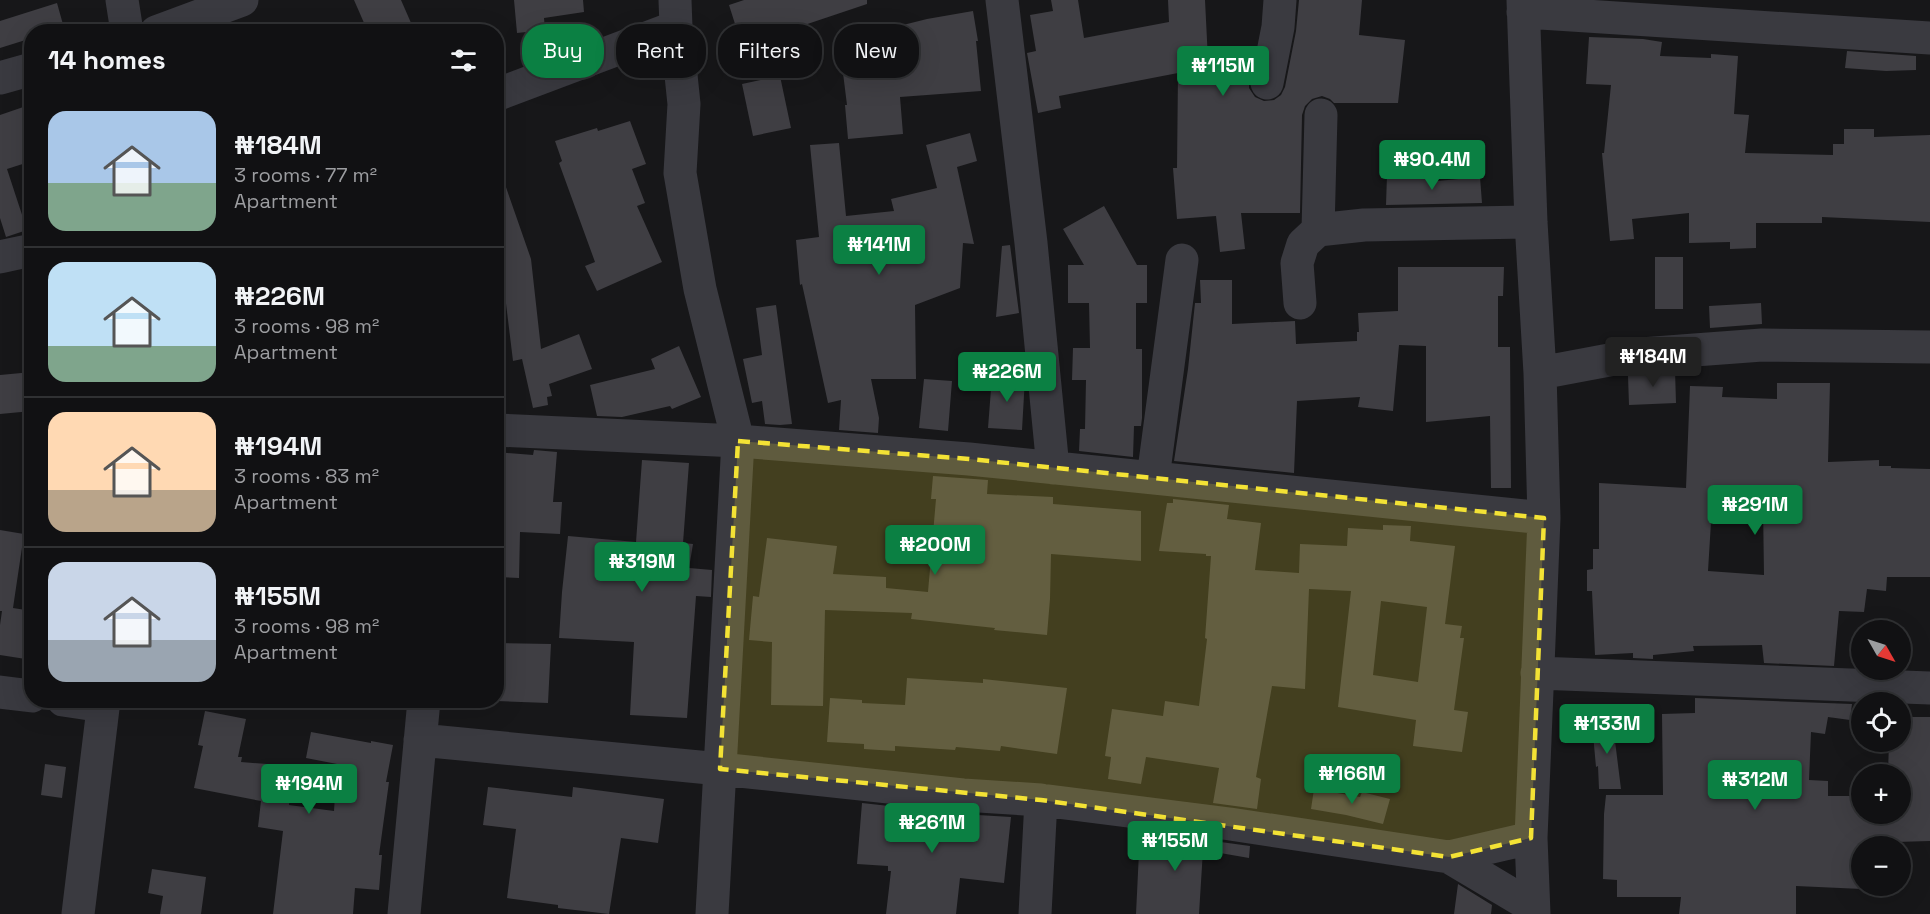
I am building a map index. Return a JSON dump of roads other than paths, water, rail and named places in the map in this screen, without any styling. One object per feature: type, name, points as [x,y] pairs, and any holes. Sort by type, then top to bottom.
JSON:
[{"type":"street","points":[[122,0],[126,24]]},
{"type":"street","points":[[178,24],[242,0]]},
{"type":"street","points":[[1002,0],[1031,243],[1053,468]]},
{"type":"street","points":[[1267,83],[1278,27],[1280,0]]},
{"type":"street","points":[[1534,911],[1531,838],[1544,518],[1540,373],[1531,222],[1523,6],[1930,38]]},
{"type":"street","points":[[504,91],[676,13],[684,104],[680,173],[700,289],[738,441],[712,914]]},
{"type":"street","points":[[0,78],[24,71]]},
{"type":"street","points":[[1318,230],[1321,115]]},
{"type":"street","points":[[1300,303],[1297,263],[1304,244],[1318,230],[1364,225],[1531,222]]},
{"type":"street","points":[[0,257],[24,252]]},
{"type":"street","points":[[1153,478],[1182,260]]},
{"type":"street","points":[[1540,373],[1641,354],[1762,345],[1930,347]]},
{"type":"street","points":[[504,430],[738,441],[969,459],[1544,518]]},
{"type":"street","points":[[1537,673],[1930,687]]},
{"type":"street","points":[[0,692],[24,695]]},
{"type":"street","points":[[78,914],[103,708]]},
{"type":"street","points":[[404,914],[423,708]]},
{"type":"street","points":[[420,740],[963,795],[1041,800],[1230,824],[1449,857],[1531,838]]},
{"type":"street","points":[[1035,914],[1041,800]]},
{"type":"street","points":[[1449,857],[1534,911]]}]
